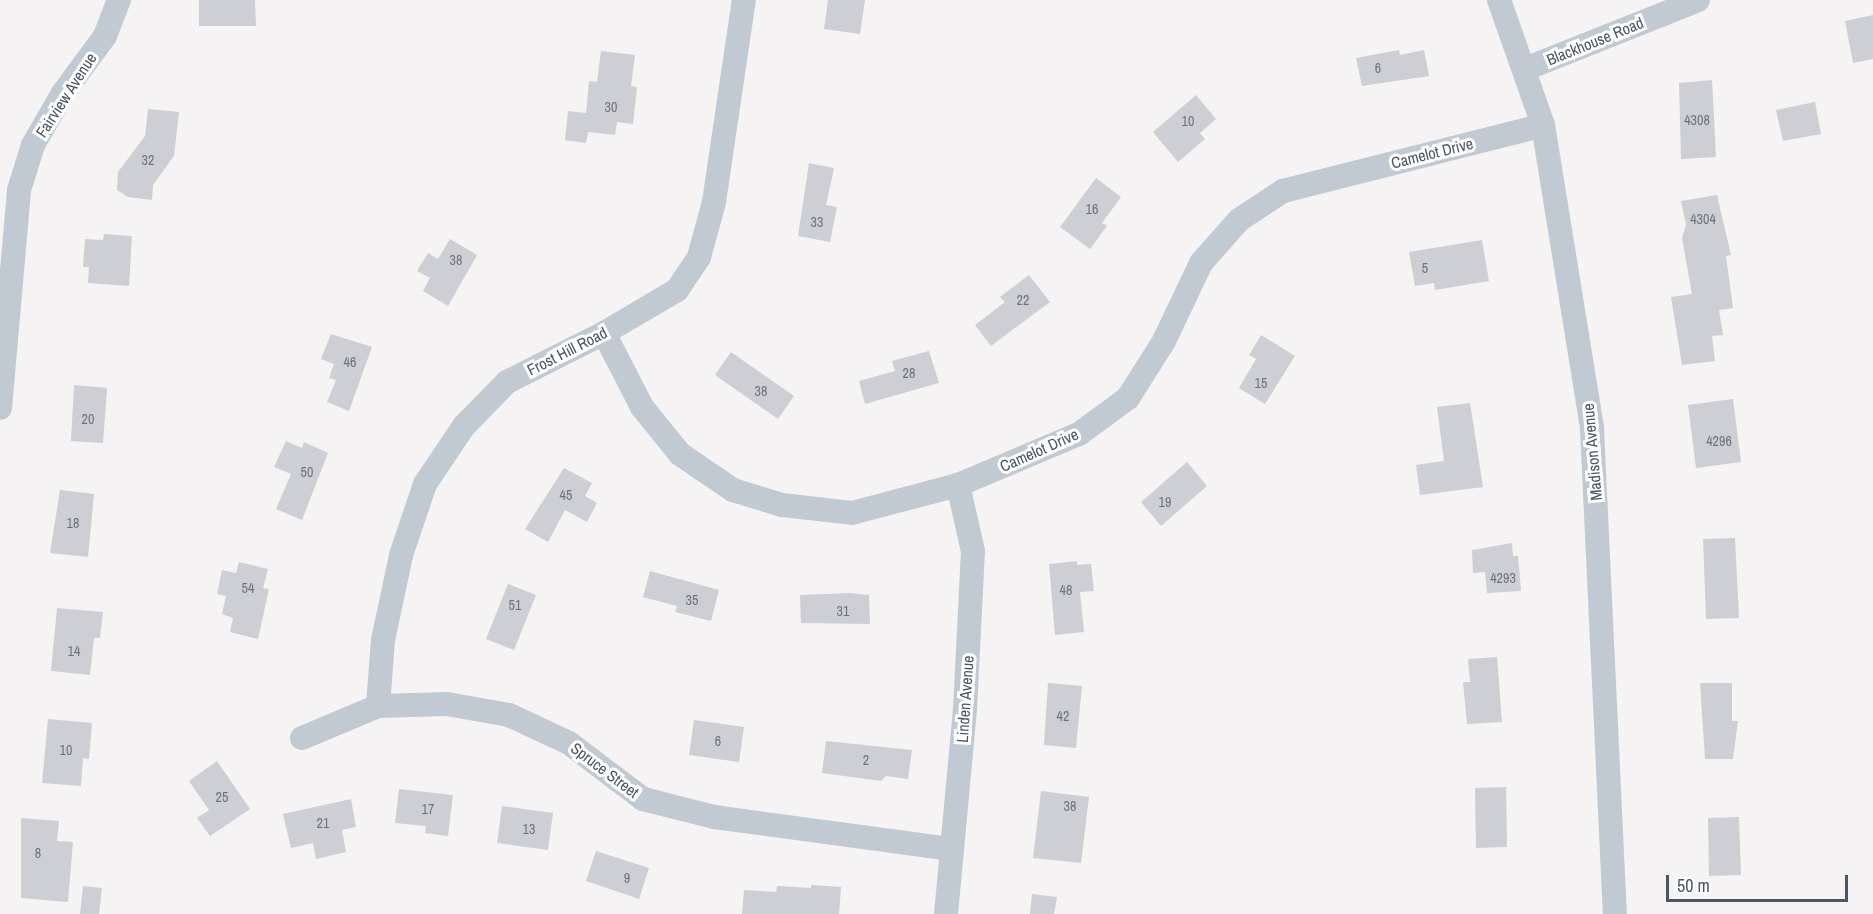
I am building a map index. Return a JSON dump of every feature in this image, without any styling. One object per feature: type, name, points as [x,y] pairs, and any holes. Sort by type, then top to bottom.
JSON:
[{"type":"street","name":"Fairview Avenue","points":[[0,408],[22,179],[33,145],[63,93],[105,36],[119,0]]},
{"type":"street","name":"Frost Hill Road","points":[[378,706],[383,640],[401,555],[425,484],[464,426],[507,382],[604,333],[677,290],[699,257],[714,202],[744,0]]},
{"type":"street","name":"Madison Avenue","points":[[1499,0],[1543,125],[1592,429],[1615,914]]},
{"type":"street","name":"Blackhouse Road","points":[[1525,69],[1698,0]]},
{"type":"street","name":"Camelot Drive","points":[[604,333],[642,407],[673,446],[733,490],[782,506],[852,513],[958,485],[1079,434],[1128,398],[1164,341],[1201,263],[1239,220],[1283,191],[1543,125]]},
{"type":"street","name":"Linden Avenue","points":[[946,914],[965,708],[973,551],[958,485]]},
{"type":"street","name":"Spruce Street","points":[[302,738],[378,706],[447,704],[509,715],[569,742],[643,799],[694,812],[952,849]]},
{"type":"building","points":[[199,0],[255,0],[256,26],[199,26]]},
{"type":"building","points":[[828,0],[865,0],[860,34],[824,29]]},
{"type":"building","points":[[1873,15],[1873,59],[1853,63],[1845,21]]},
{"type":"building","points":[[1399,50],[1400,55],[1424,50],[1429,76],[1362,86],[1356,58]]},
{"type":"building","points":[[601,51],[635,55],[631,86],[637,87],[633,124],[617,122],[615,135],[588,132],[586,143],[565,140],[568,111],[586,113],[589,81],[597,82]]},
{"type":"building","points":[[1712,80],[1716,157],[1681,159],[1679,83]]},
{"type":"building","points":[[1196,95],[1216,119],[1200,133],[1205,139],[1178,162],[1153,132]]},
{"type":"building","points":[[1815,102],[1821,134],[1783,141],[1776,110]]},
{"type":"building","points":[[148,109],[179,112],[174,156],[153,185],[152,200],[128,197],[117,190],[118,172],[145,136]]},
{"type":"building","points":[[809,163],[834,168],[826,205],[837,207],[830,242],[798,236]]},
{"type":"building","points":[[1096,178],[1121,197],[1102,223],[1107,226],[1090,249],[1060,227]]},
{"type":"building","points":[[1717,195],[1731,255],[1726,256],[1733,308],[1719,310],[1723,335],[1712,336],[1715,361],[1682,365],[1671,297],[1692,294],[1682,238],[1686,225],[1681,201]]},
{"type":"building","points":[[104,234],[132,236],[129,286],[88,283],[89,267],[83,267],[85,239],[103,240]]},
{"type":"building","points":[[450,239],[477,255],[448,306],[423,291],[430,278],[417,271],[428,253],[438,259]]},
{"type":"building","points":[[1482,240],[1489,281],[1435,290],[1434,283],[1415,286],[1409,252]]},
{"type":"building","points":[[1029,275],[1050,302],[991,346],[975,325],[1005,302],[1000,297]]},
{"type":"building","points":[[331,334],[372,347],[349,411],[327,402],[336,380],[329,378],[334,364],[321,359]]},
{"type":"building","points":[[1261,335],[1295,356],[1265,404],[1239,388],[1256,359],[1249,355]]},
{"type":"building","points":[[929,351],[939,383],[865,404],[859,381],[895,371],[892,361]]},
{"type":"building","points":[[731,352],[794,396],[778,419],[715,375]]},
{"type":"building","points":[[74,385],[107,388],[103,443],[71,441]]},
{"type":"building","points":[[1733,399],[1741,462],[1696,468],[1688,405]]},
{"type":"building","points":[[1470,403],[1483,487],[1420,495],[1416,465],[1444,461],[1437,407]]},
{"type":"building","points":[[286,441],[302,448],[304,442],[328,453],[302,520],[276,509],[291,474],[274,467]]},
{"type":"building","points":[[1187,462],[1207,486],[1161,526],[1141,502]]},
{"type":"building","points":[[564,468],[592,483],[585,496],[597,503],[587,522],[565,510],[548,542],[525,529]]},
{"type":"building","points":[[60,490],[94,494],[88,557],[50,553]]},
{"type":"building","points":[[1735,538],[1739,618],[1706,619],[1703,539]]},
{"type":"building","points":[[1512,543],[1513,556],[1518,556],[1521,591],[1487,593],[1485,572],[1473,573],[1472,550]]},
{"type":"building","points":[[1077,561],[1077,565],[1091,564],[1094,591],[1080,592],[1084,632],[1055,635],[1049,564]]},
{"type":"building","points":[[239,562],[268,569],[263,588],[269,589],[258,639],[230,632],[233,618],[222,614],[226,596],[217,594],[222,570],[236,573]]},
{"type":"building","points":[[650,571],[719,590],[711,621],[675,612],[677,606],[643,597]]},
{"type":"building","points":[[508,584],[536,595],[514,650],[486,639]]},
{"type":"building","points":[[849,593],[869,595],[870,624],[801,623],[800,595]]},
{"type":"building","points":[[57,608],[103,612],[100,638],[94,638],[90,675],[51,671]]},
{"type":"building","points":[[1497,657],[1502,722],[1467,724],[1463,682],[1470,682],[1468,659]]},
{"type":"building","points":[[1048,683],[1082,686],[1076,748],[1044,745]]},
{"type":"building","points":[[1700,683],[1732,683],[1732,721],[1738,721],[1733,759],[1705,759]]},
{"type":"building","points":[[48,719],[92,723],[89,759],[83,758],[81,786],[42,783]]},
{"type":"building","points":[[694,720],[744,727],[739,762],[689,755]]},
{"type":"building","points":[[826,741],[912,750],[908,779],[886,776],[881,781],[822,773]]},
{"type":"building","points":[[217,761],[250,809],[210,836],[197,818],[209,810],[189,781]]},
{"type":"building","points":[[1506,787],[1507,847],[1476,848],[1475,788]]},
{"type":"building","points":[[399,789],[453,795],[448,836],[425,833],[426,826],[395,823]]},
{"type":"building","points":[[1041,791],[1089,797],[1081,863],[1033,858]]},
{"type":"building","points":[[351,799],[356,827],[342,830],[346,852],[316,859],[313,843],[291,848],[283,814]]},
{"type":"building","points":[[502,806],[553,813],[548,850],[497,843]]},
{"type":"building","points":[[1739,817],[1741,875],[1709,876],[1708,818]]},
{"type":"building","points":[[21,818],[59,821],[57,841],[73,842],[68,902],[21,898]]},
{"type":"building","points":[[596,851],[649,868],[639,899],[586,881]]},
{"type":"building","points":[[811,885],[841,887],[839,914],[742,914],[744,890],[776,892],[777,886],[811,888]]},
{"type":"building","points":[[83,886],[102,888],[99,914],[80,914]]},
{"type":"building","points":[[1032,894],[1057,897],[1054,914],[1030,914]]}]
